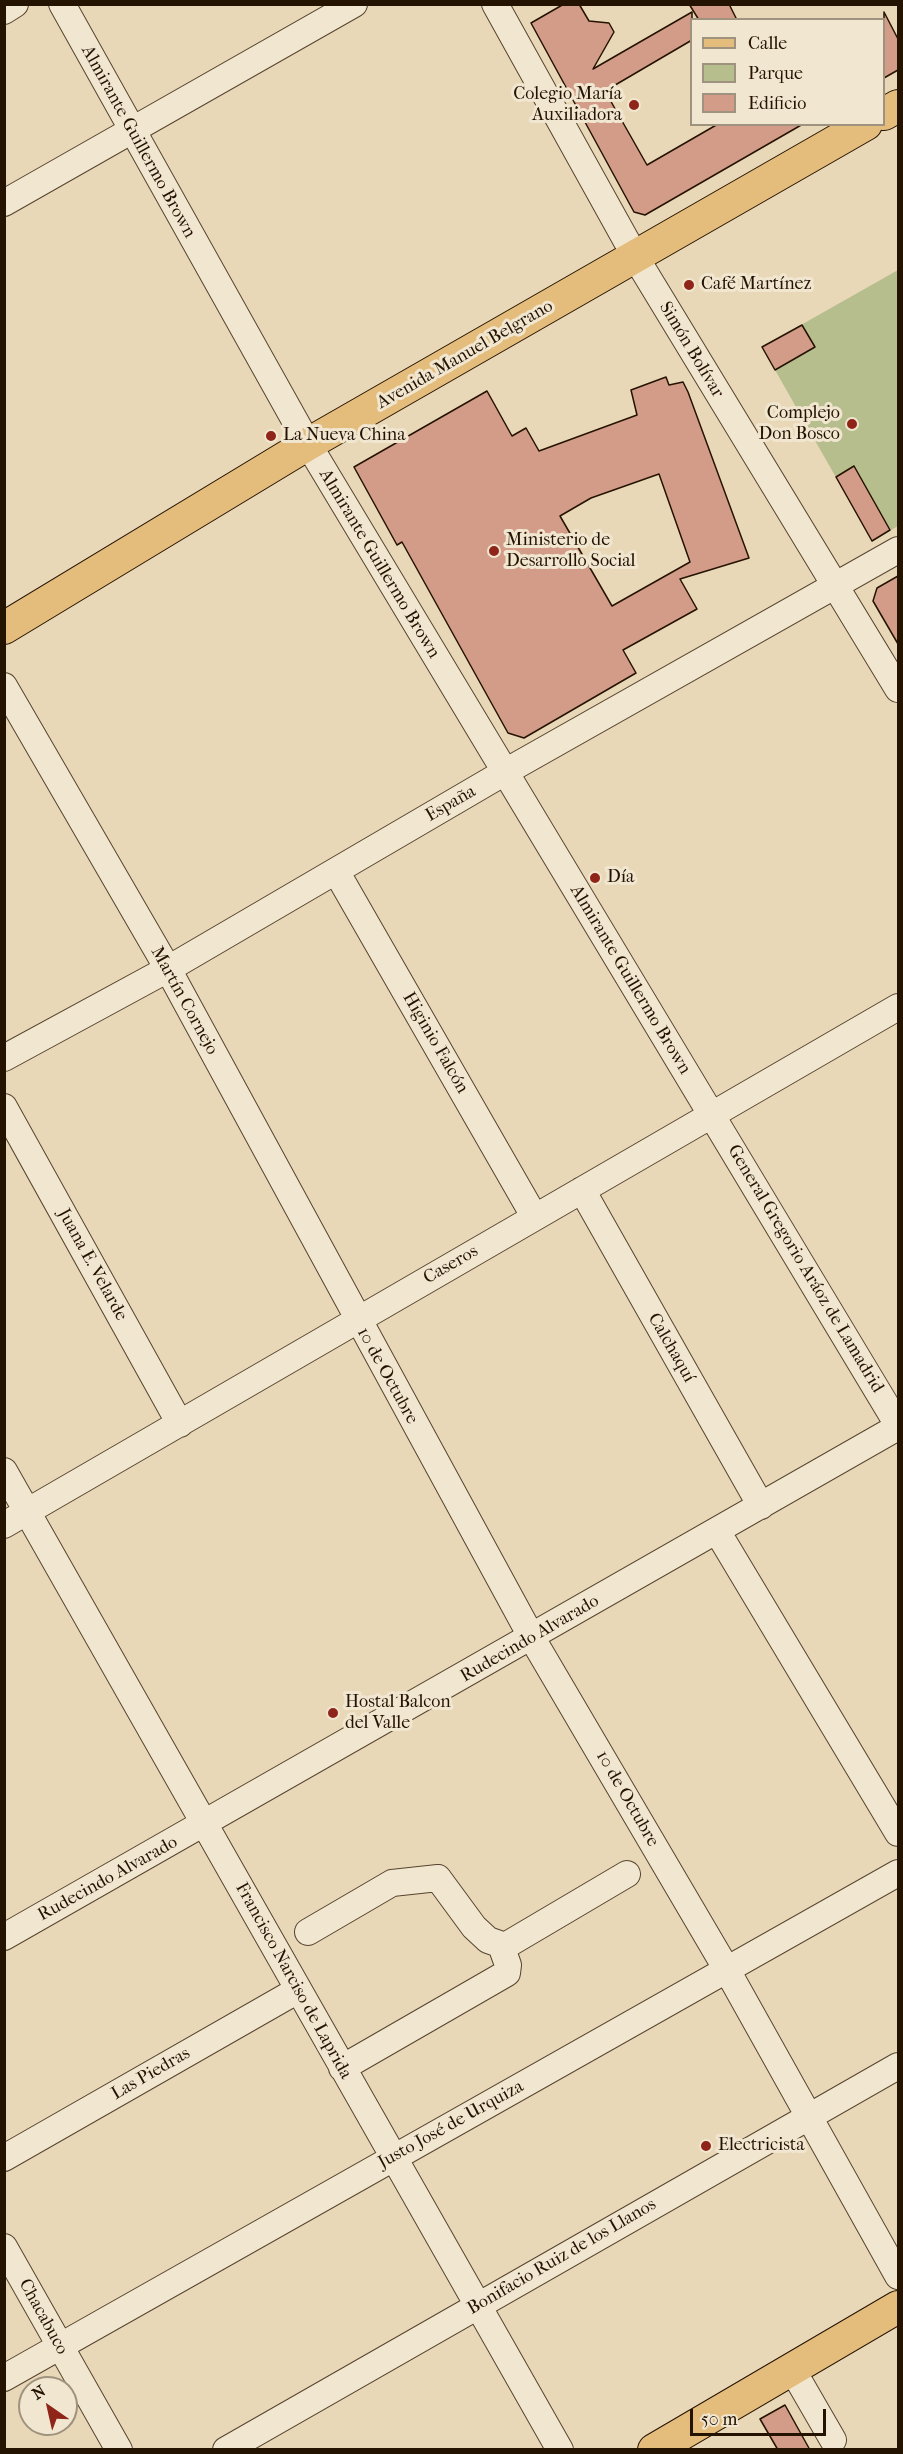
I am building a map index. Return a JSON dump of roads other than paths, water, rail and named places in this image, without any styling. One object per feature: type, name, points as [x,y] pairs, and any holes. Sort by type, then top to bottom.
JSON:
[{"type":"main road","name":"Avenida Manuel Belgrano","points":[[4,628],[308,444],[636,258],[863,126]]},
{"type":"main road","points":[[654,2450],[898,2307]]},
{"type":"street","points":[[4,11],[15,4]]},
{"type":"street","name":"Almirante Guillermo Brown","points":[[62,4],[308,444],[711,1114]]},
{"type":"street","points":[[4,202],[354,4]]},
{"type":"street","name":"Simón Bolívar","points":[[495,4],[636,258],[898,689]]},
{"type":"street","name":"España","points":[[4,1058],[168,969],[505,772],[898,550]]},
{"type":"street","name":"Martín Cornejo","points":[[4,686],[168,969],[357,1320]]},
{"type":"street","name":"Higinio Falcón","points":[[336,871],[534,1216]]},
{"type":"street","name":"Caseros","points":[[4,1525],[898,1007]]},
{"type":"street","name":"Juana E. Velarde","points":[[4,1107],[180,1424]]},
{"type":"street","name":"General Gregorio Aráoz de Lamadrid","points":[[711,1114],[898,1426]]},
{"type":"street","name":"Calchaquí","points":[[582,1190],[761,1506]]},
{"type":"street","name":"10 de Octubre","points":[[357,1320],[532,1638],[727,1970],[898,2276]]},
{"type":"street","name":"Rudecindo Alvarado","points":[[4,1937],[532,1638],[898,1426]]},
{"type":"street","name":"Francisco Narciso de Laprida","points":[[4,1471],[392,2158],[560,2450]]},
{"type":"street","points":[[717,1531],[898,1833]]},
{"type":"street","name":"Justo José de Urquiza","points":[[4,2379],[898,1873]]},
{"type":"street","points":[[342,2068],[507,1973],[508,1965],[503,1951],[505,1946],[627,1874]]},
{"type":"street","points":[[308,1932],[392,1883],[438,1878],[474,1926],[488,1940],[505,1946]]},
{"type":"street","name":"Las Piedras","points":[[4,2158],[298,1990]]},
{"type":"street","name":"Bonifacio Ruiz de los Llanos","points":[[225,2450],[898,2066]]},
{"type":"street","name":"Chacabuco","points":[[4,2247],[119,2450]]},
{"type":"street","points":[[792,2369],[833,2440]]},
{"type":"place","name":"Colegio María Auxiliadora","points":[[634,105]]},
{"type":"place","name":"Café Martínez","points":[[689,285]]},
{"type":"place","name":"Complejo Don Bosco","points":[[852,424]]},
{"type":"place","name":"La Nueva China","points":[[271,436]]},
{"type":"place","name":"Ministerio de Desarrollo Social","points":[[494,551]]},
{"type":"place","name":"Día","points":[[595,878]]},
{"type":"place","name":"Hostal Balcon del Valle","points":[[333,1713]]},
{"type":"place","name":"Electricista","points":[[706,2146]]}]
